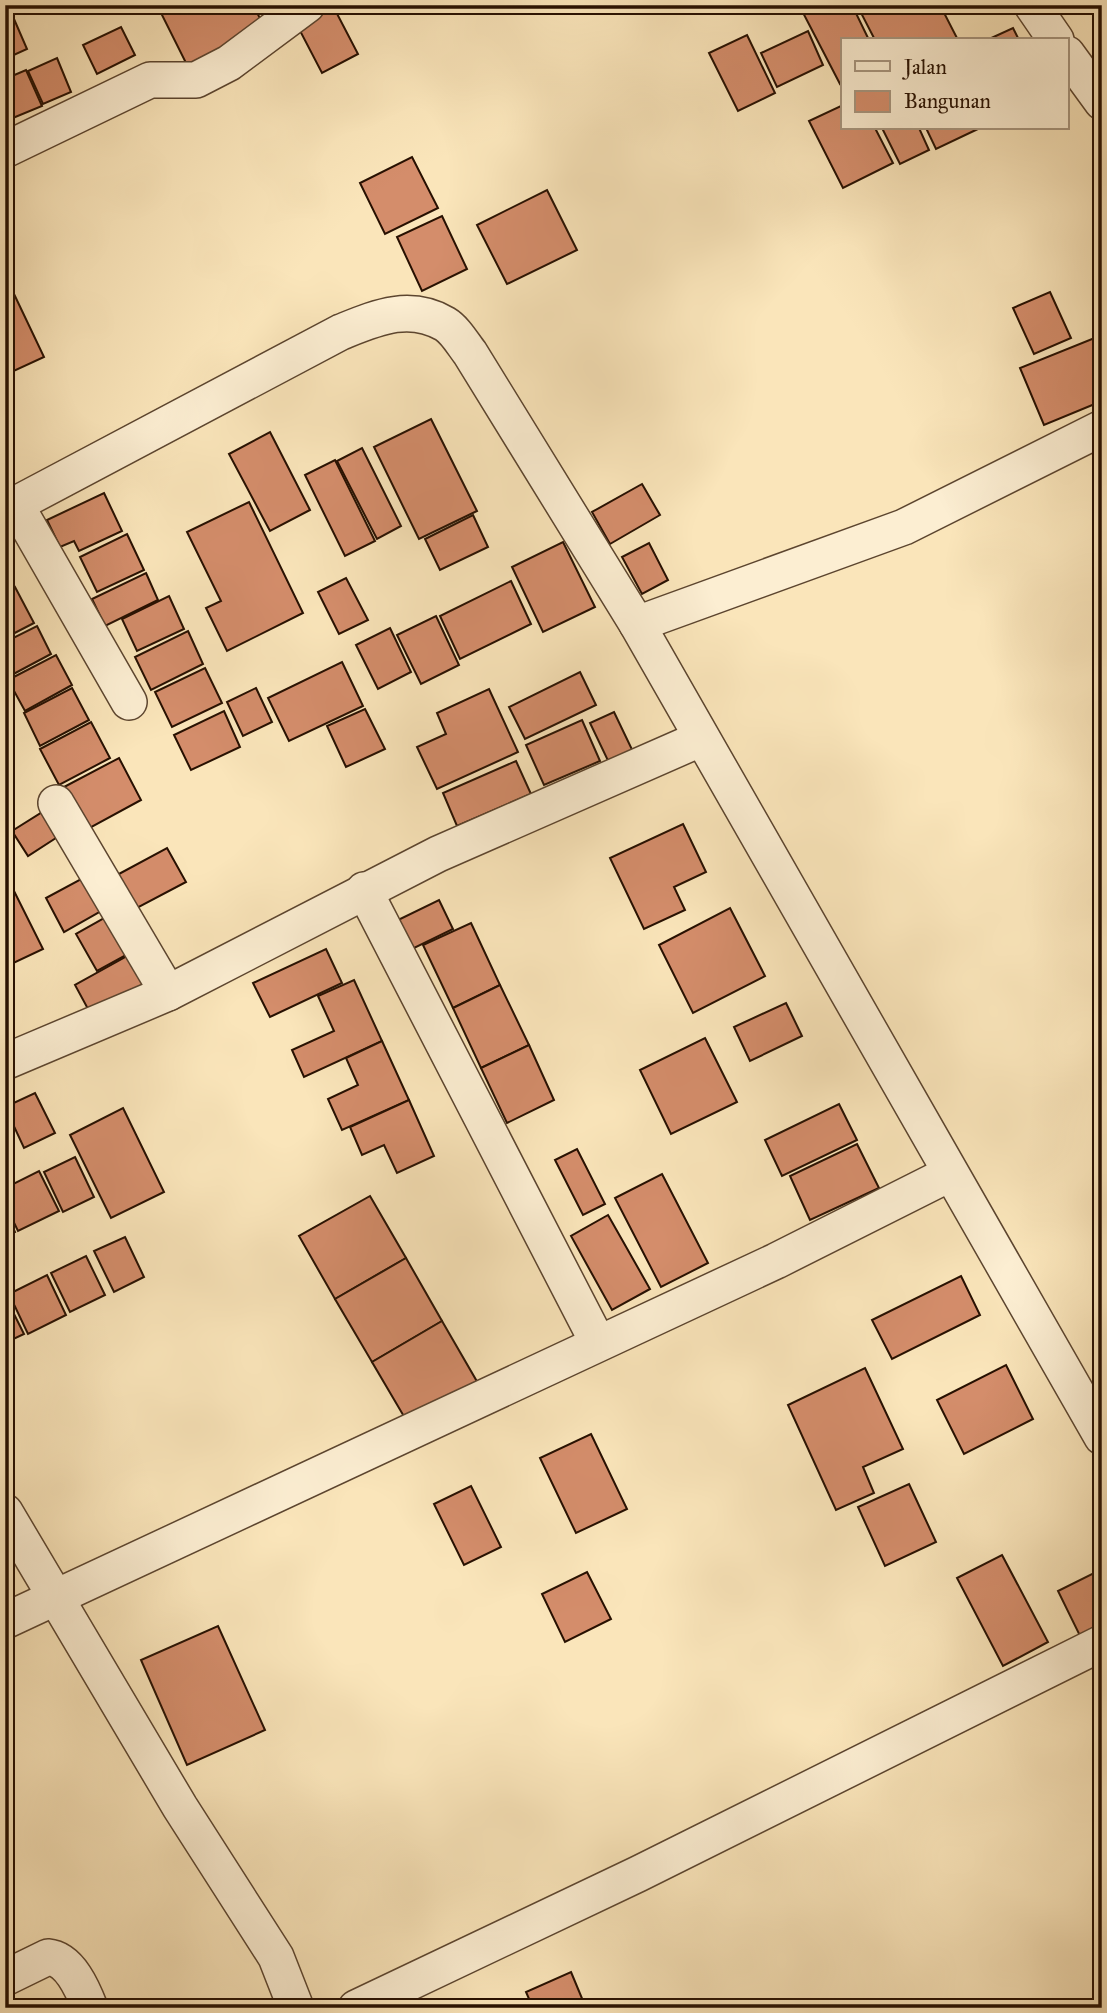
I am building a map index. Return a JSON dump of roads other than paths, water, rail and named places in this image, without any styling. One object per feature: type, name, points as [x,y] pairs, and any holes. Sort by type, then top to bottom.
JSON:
[{"type":"street","points":[[5,150],[150,80],[196,80],[229,63],[307,5]]},
{"type":"street","points":[[1032,5],[1055,38]]},
{"type":"street","points":[[1068,55],[1102,103]]},
{"type":"street","points":[[129,702],[10,508],[341,332],[382,315],[413,312],[447,324],[470,352],[637,624],[949,1174],[1102,1437]]},
{"type":"street","points":[[637,624],[904,527],[1102,428]]},
{"type":"street","points":[[5,1062],[168,993],[364,890],[700,738]]},
{"type":"street","points":[[56,803],[168,993]]},
{"type":"street","points":[[364,890],[598,1343]]},
{"type":"street","points":[[5,1621],[776,1261],[949,1174]]},
{"type":"street","points":[[5,1512],[58,1596],[180,1807],[276,1957],[296,2008]]},
{"type":"street","points":[[356,2008],[638,1874],[1102,1643]]},
{"type":"street","points":[[5,1978],[48,1958],[54,1958],[64,1963],[72,1974],[90,2008]]}]
